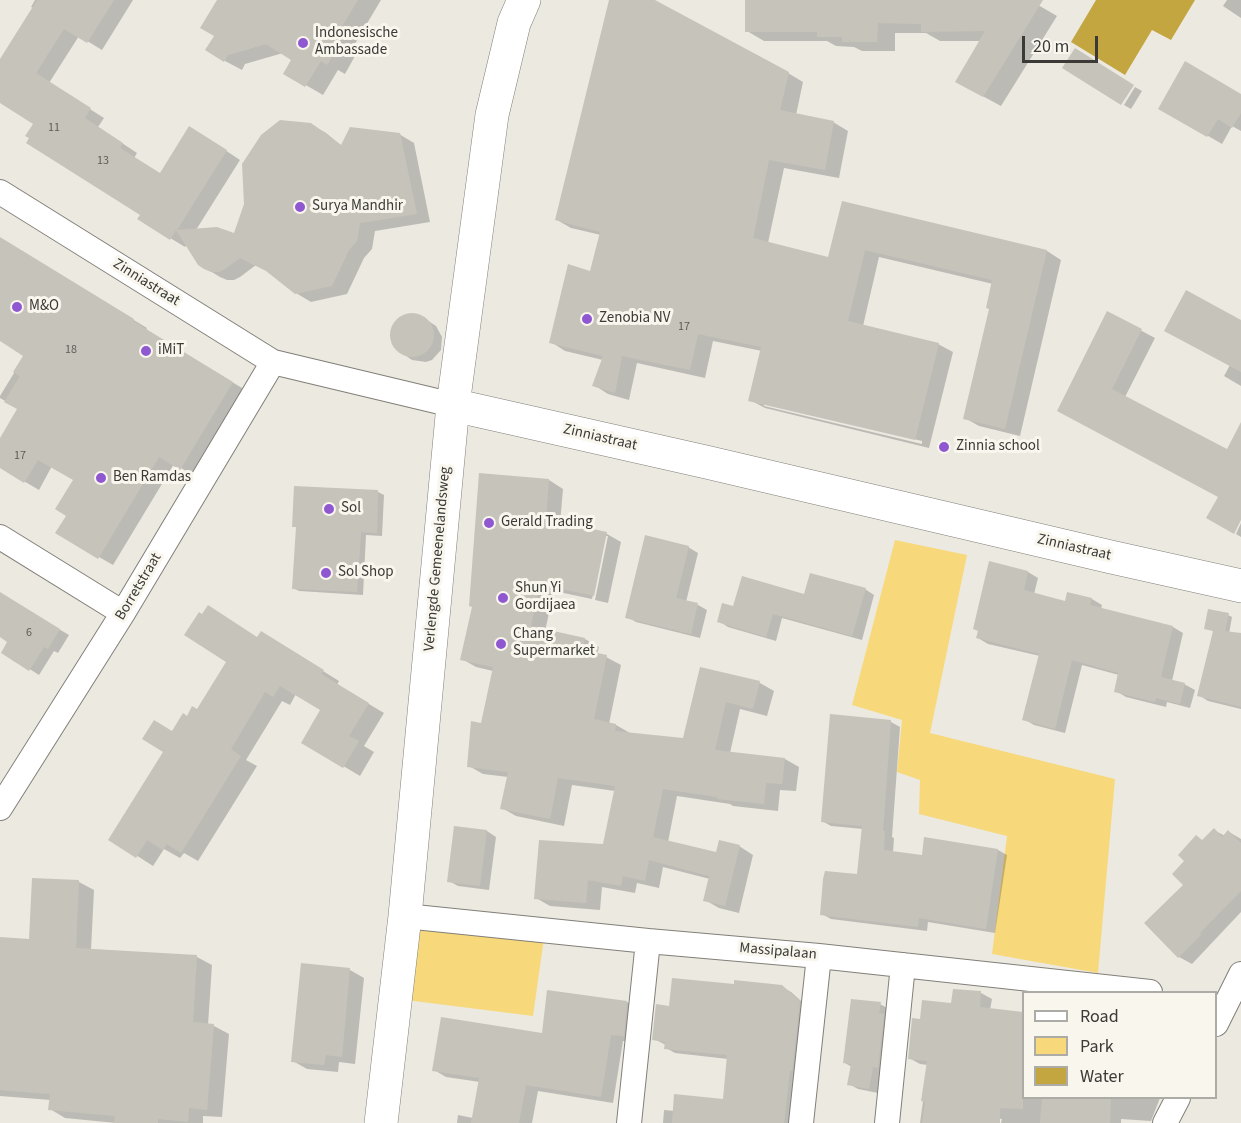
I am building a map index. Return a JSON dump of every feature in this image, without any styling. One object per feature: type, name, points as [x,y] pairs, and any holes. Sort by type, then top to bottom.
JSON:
[{"type":"street","name":"Verlengde Gemeenelandsweg","points":[[381,1123],[405,916],[453,405],[492,115],[514,23],[524,0]]},
{"type":"street","name":"Zinniastraat","points":[[0,192],[273,362],[1241,586]]},
{"type":"street","name":"Borretstraat","points":[[0,808],[123,614],[273,362]]},
{"type":"street","points":[[0,537],[123,614]]},
{"type":"street","name":"Massipalaan","points":[[405,916],[819,956],[1132,991]]},
{"type":"street","points":[[629,1123],[648,941]]},
{"type":"street","points":[[801,1123],[819,956]]},
{"type":"street","points":[[887,1123],[903,965]]},
{"type":"street","points":[[1217,1016],[1221,1000],[1241,975]]},
{"type":"street","points":[[1165,1123],[1177,1099]]},
{"type":"green space","points":[[895,540],[967,555],[930,733],[1115,779],[1098,973],[992,954],[1007,836],[919,814],[920,780],[897,772],[902,720],[852,705]]},
{"type":"green space","points":[[417,923],[544,938],[533,1016],[406,1000]]},
{"type":"water","points":[[1096,0],[1195,0],[1171,40],[1152,30],[1125,75],[1071,42]]},
{"type":"building","points":[[37,0],[114,0],[87,43],[64,29],[36,73],[91,108],[85,118],[123,143],[120,148],[160,173],[189,126],[227,150],[177,230],[217,227],[234,233],[244,204],[242,164],[261,135],[280,120],[311,123],[341,145],[350,127],[400,133],[417,214],[360,223],[357,241],[349,250],[332,286],[295,294],[266,271],[240,258],[219,272],[204,269],[198,265],[176,230],[170,240],[137,219],[140,215],[26,143],[29,138],[25,136],[33,124],[0,103],[0,59]]},
{"type":"building","name":"Indonesische Ambassade","points":[[217,0],[358,0],[333,41],[339,45],[327,65],[321,61],[305,87],[283,74],[291,60],[266,44],[228,55],[224,62],[205,50],[214,36],[200,28]]},
{"type":"building","points":[[609,0],[655,0],[789,72],[780,110],[834,121],[825,170],[769,160],[753,238],[828,257],[842,201],[1047,250],[1005,429],[963,419],[989,309],[986,308],[992,280],[865,250],[848,321],[939,343],[915,440],[748,401],[761,347],[698,334],[690,370],[622,356],[615,393],[592,386],[603,356],[549,343],[568,264],[590,271],[600,232],[555,220]]},
{"type":"building","points":[[745,0],[1043,0],[983,97],[955,82],[985,31],[921,32],[921,24],[878,23],[877,42],[842,42],[842,37],[817,37],[817,32],[745,32]]},
{"type":"building","points":[[1075,48],[1134,85],[1121,105],[1062,68]]},
{"type":"building","points":[[1185,61],[1241,94],[1241,113],[1232,128],[1218,119],[1207,137],[1158,109]]},
{"type":"building","points":[[0,237],[233,382],[180,470],[159,457],[98,559],[55,533],[66,516],[55,509],[73,480],[38,460],[24,483],[0,468],[0,438],[17,409],[4,402],[20,376],[13,372],[23,356],[0,341]]},
{"type":"building","points":[[1186,290],[1241,320],[1241,372],[1164,331]]},
{"type":"building","points":[[1107,311],[1142,329],[1112,389],[1227,449],[1241,422],[1241,520],[1234,534],[1206,518],[1218,497],[1057,411]]},
{"type":"building","points":[[412,313],[428,319],[434,335],[428,351],[412,357],[396,351],[390,335],[396,319]]},
{"type":"building","points":[[479,473],[549,479],[546,519],[607,532],[594,596],[540,584],[531,626],[585,638],[583,650],[607,655],[594,719],[616,724],[615,731],[683,738],[700,667],[760,681],[753,709],[726,702],[715,750],[785,758],[782,784],[766,783],[764,804],[717,799],[717,797],[663,789],[653,837],[716,852],[719,840],[740,845],[725,906],[703,901],[709,876],[649,860],[645,881],[623,876],[621,886],[588,880],[586,903],[534,899],[539,840],[603,844],[615,786],[558,778],[550,819],[500,809],[508,772],[467,767],[471,721],[481,723],[493,667],[460,660],[472,607],[469,606]]},
{"type":"building","points":[[294,486],[378,490],[377,533],[361,532],[357,592],[292,589],[296,527],[292,527]]},
{"type":"building","points":[[645,535],[689,546],[676,598],[698,603],[691,634],[625,618]]},
{"type":"building","points":[[989,561],[1028,571],[1024,590],[1065,601],[1067,592],[1092,598],[1090,605],[1173,626],[1161,677],[1185,683],[1180,704],[1156,698],[1155,702],[1114,692],[1118,673],[1072,660],[1055,729],[1022,720],[1039,654],[976,638],[978,631],[973,629]]},
{"type":"building","points":[[810,573],[866,588],[852,636],[773,614],[766,637],[717,622],[722,603],[733,606],[742,576],[804,594]]},
{"type":"building","points":[[0,592],[60,629],[48,649],[44,647],[29,671],[1,653],[7,642],[0,637]]},
{"type":"building","points":[[208,605],[257,637],[261,631],[324,670],[321,674],[369,703],[349,736],[359,741],[343,768],[301,743],[320,710],[280,686],[273,697],[265,692],[231,749],[241,756],[181,853],[167,844],[163,850],[147,840],[136,858],[108,840],[163,752],[142,739],[154,720],[172,731],[183,713],[187,716],[192,706],[197,709],[226,662],[184,635],[199,612],[202,614]]},
{"type":"building","points":[[1208,609],[1229,613],[1225,631],[1241,633],[1241,707],[1197,696],[1213,631],[1204,629]]},
{"type":"building","points":[[830,714],[891,720],[883,831],[885,831],[884,850],[922,855],[924,837],[998,849],[986,929],[919,918],[918,927],[820,915],[825,871],[857,874],[862,826],[821,822]]},
{"type":"building","points":[[454,826],[487,830],[480,886],[447,882]]},
{"type":"building","points":[[1214,828],[1222,837],[1228,830],[1241,843],[1241,891],[1178,958],[1144,923],[1183,885],[1172,874],[1184,861],[1178,855],[1196,835],[1202,840]]},
{"type":"building","points":[[32,878],[79,880],[76,948],[197,955],[193,1022],[214,1024],[207,1110],[189,1108],[188,1122],[158,1119],[158,1123],[114,1123],[115,1116],[48,1110],[50,1094],[0,1090],[0,937],[29,939]]},
{"type":"building","points":[[301,963],[350,968],[342,1057],[326,1055],[324,1065],[291,1062]]},
{"type":"building","points":[[672,978],[734,984],[734,980],[782,985],[800,1001],[784,1123],[672,1123],[674,1094],[723,1099],[727,1055],[664,1049],[665,1042],[652,1040],[656,1004],[669,1006]]},
{"type":"building","points":[[953,989],[981,991],[980,1007],[1022,1012],[1023,1109],[1000,1108],[1000,1123],[922,1123],[925,1102],[921,1101],[927,1061],[908,1059],[912,1018],[920,1019],[922,1000],[951,1003]]},
{"type":"building","points":[[547,990],[627,1001],[624,1036],[611,1035],[601,1097],[526,1085],[519,1123],[471,1123],[479,1078],[432,1071],[441,1017],[542,1033]]},
{"type":"building","points":[[851,999],[881,1002],[879,1013],[884,1014],[878,1068],[873,1067],[869,1089],[847,1085],[851,1064],[843,1063]]},
{"type":"building","points":[[1042,1099],[1111,1099],[1110,1123],[1040,1123]]},
{"type":"place","name":"Indonesische Ambassade","points":[[303,43]]},
{"type":"place","name":"Surya Mandhir","points":[[300,207]]},
{"type":"place","name":"M&O","points":[[17,307]]},
{"type":"place","name":"Zenobia NV","points":[[587,319]]},
{"type":"place","name":"iMiT","points":[[146,351]]},
{"type":"place","name":"Zinnia school","points":[[944,447]]},
{"type":"place","name":"Ben Ramdas","points":[[101,478]]},
{"type":"place","name":"Sol","points":[[329,509]]},
{"type":"place","name":"Gerald Trading","points":[[489,523]]},
{"type":"place","name":"Sol Shop","points":[[326,573]]},
{"type":"place","name":"Shun Yi Gordijaea","points":[[503,598]]},
{"type":"place","name":"Chang Supermarket","points":[[501,644]]}]
